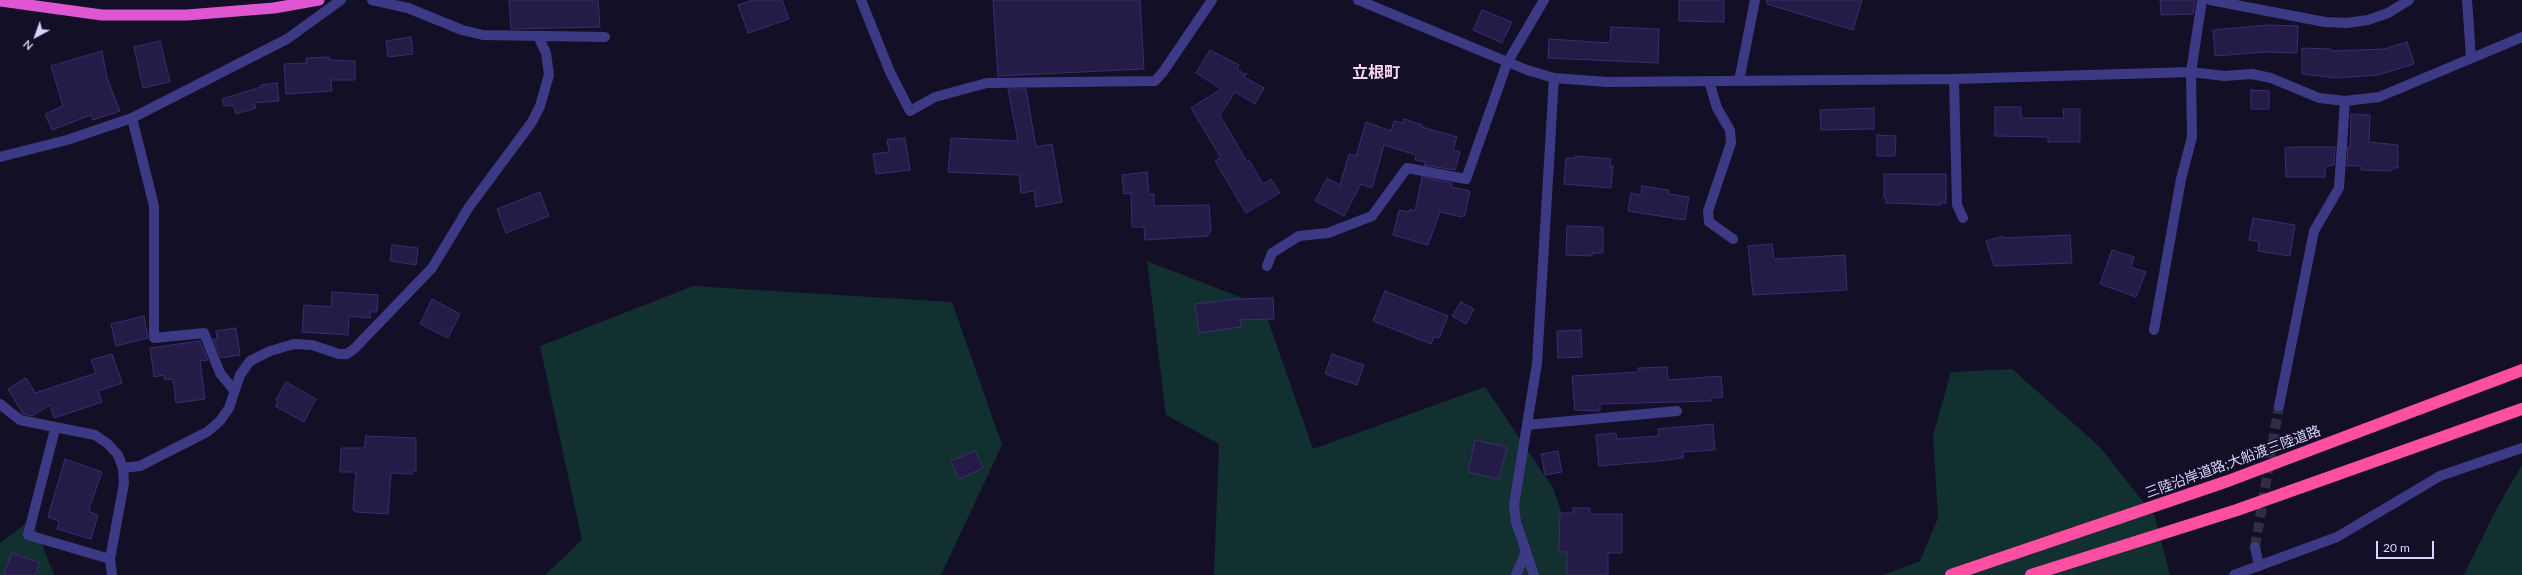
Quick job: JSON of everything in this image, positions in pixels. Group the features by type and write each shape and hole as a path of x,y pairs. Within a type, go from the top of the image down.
{"highway":[{"path":"0,1 102,15 187,15 274,8 319,0"},
{"name":"三陸沿岸道路;大船渡三陸道路","path":"1951,575 2228,481 2522,370"},
{"path":"2031,575 2237,510 2522,409"}],"street":[{"path":"0,157 67,140 132,118 287,39 341,0"},
{"path":"372,0 408,8 462,30 483,35 605,37"},
{"path":"861,0 890,72 910,111 935,97 987,83 1155,82 1212,0"},
{"path":"1358,0 1507,63 1554,78 1607,82 1954,79 2191,72 2224,76 2252,74 2271,78 2319,98 2345,101 2379,97 2522,37"},
{"path":"1267,266 1272,253 1299,236 1328,233 1372,216 1407,168 1466,179 1507,63 1544,0"},
{"path":"1739,81 1755,0"},
{"path":"2154,330 2181,179 2192,137 2191,72 2202,0"},
{"path":"2210,0 2325,22 2347,23 2374,18 2409,0"},
{"path":"2467,0 2471,58"},
{"path":"124,468 140,466 207,432 220,421 229,408 233,390 240,375 250,361 270,351 294,344 312,345 339,354 347,354 354,349 432,268 468,206 538,112 549,75 545,50 538,36"},
{"path":"1534,575 1516,522 1514,505 1537,363 1554,78"},
{"path":"1954,79 1957,205 1963,218"},
{"path":"1709,80 1717,108 1730,130 1731,142 1708,211 1709,222 1733,238"},
{"path":"2279,406 2314,232 2339,188 2345,101"},
{"path":"132,118 154,206 154,338 204,333 220,373 233,390"},
{"path":"0,404 20,420 54,429 95,435 108,444 118,455 124,468 124,483 110,559 112,575"},
{"path":"1527,425 1677,411"},
{"path":"54,429 28,535 110,559"},
{"path":"2234,575 2337,537 2440,476 2522,448"},
{"path":"2255,547 2259,566"},
{"path":"1516,575 1526,552"}],"green space":[{"path":"1147,261 1263,306 1313,449 1485,387 1553,488 1583,575 1214,575 1219,444 1166,415"},
{"path":"693,286 952,302 1002,445 941,575 545,575 582,540 540,346"},
{"path":"2012,369 2100,447 2155,517 2170,575 1883,575 1920,561 1938,518 1933,435 1951,372"},
{"path":"2522,465 2522,575 2464,575 2497,508"},
{"path":"32,519 54,575 0,575 0,543"}],"building":[{"path":"509,0 598,0 600,27 511,29"},
{"path":"753,0 782,0 789,19 748,33 738,5"},
{"path":"993,0 1140,0 1144,69 998,76"},
{"path":"1679,0 1724,0 1724,22 1679,21"},
{"path":"1767,0 1862,0 1853,30 1767,4"},
{"path":"2160,0 2195,0 2193,14 2161,15"},
{"path":"1482,10 1512,22 1502,43 1473,30"},
{"path":"2268,25 2298,26 2297,53 2265,52 2215,56 2213,30"},
{"path":"1611,27 1659,29 1658,63 1548,58 1549,39 1610,43"},
{"path":"411,37 413,54 388,57 386,41"},
{"path":"160,41 170,82 143,88 134,47"},
{"path":"2407,42 2414,64 2378,75 2337,78 2302,74 2302,48 2331,49 2331,51 2384,49"},
{"path":"1210,50 1239,65 1237,69 1244,74 1243,75 1247,73 1244,77 1264,88 1255,104 1235,92 1220,115 1247,162 1249,160 1263,184 1271,179 1280,193 1246,213 1215,161 1221,158 1191,108 1221,89 1196,73"},
{"path":"102,51 107,78 120,111 93,120 91,115 52,130 45,114 63,106 51,66"},
{"path":"329,57 330,60 355,61 355,80 331,80 332,91 286,94 284,64 307,63 306,58"},
{"path":"277,83 279,101 254,103 256,108 236,114 233,105 224,106 222,99 261,87 261,85"},
{"path":"1008,89 1026,89 1036,147 1052,144 1062,202 1036,207 1034,191 1021,193 1019,175 948,172 951,138 1018,141"},
{"path":"2251,90 2269,91 2269,109 2251,109"},
{"path":"1995,107 2021,107 2021,118 2064,118 2063,109 2080,109 2080,142 2048,142 2048,137 1995,136"},
{"path":"1874,108 1874,129 1821,130 1820,110"},
{"path":"2351,114 2370,115 2369,142 2398,145 2398,168 2392,168 2392,171 2361,170 2361,166 2347,166 2348,147 2350,147"},
{"path":"1404,119 1422,125 1422,127 1457,137 1453,150 1460,152 1455,170 1424,165 1425,162 1415,160 1416,155 1384,145 1372,188 1361,184 1344,216 1315,201 1327,178 1340,185 1349,154 1356,156 1366,122 1391,131 1394,121 1403,123"},
{"path":"1877,135 1896,136 1895,156 1877,156"},
{"path":"905,138 910,170 876,174 873,154 889,152 887,140"},
{"path":"2335,147 2334,165 2325,167 2325,177 2286,177 2285,148"},
{"path":"1576,156 1611,159 1610,166 1613,166 1611,188 1564,184 1566,158 1576,158"},
{"path":"1147,172 1149,194 1154,194 1154,206 1209,205 1211,232 1208,232 1208,236 1145,240 1144,227 1132,227 1131,193 1124,194 1122,175"},
{"path":"1884,174 1946,174 1946,203 1941,203 1941,205 1886,203 1886,198 1884,198"},
{"path":"1422,177 1452,183 1451,187 1470,191 1465,215 1462,217 1440,212 1428,245 1393,235 1399,210 1409,212 1410,209 1415,211"},
{"path":"1642,186 1669,190 1669,194 1689,197 1685,220 1628,211 1631,193 1641,195"},
{"path":"540,192 549,216 506,233 497,209"},
{"path":"2253,218 2295,225 2290,256 2258,251 2259,242 2249,240"},
{"path":"1567,226 1603,227 1603,253 1592,253 1592,256 1566,255"},
{"path":"2070,235 2072,263 1994,266 1986,241 2003,236 2003,238"},
{"path":"1772,244 1774,259 1845,255 1847,290 1753,295 1748,246"},
{"path":"392,245 418,248 416,265 390,261"},
{"path":"2112,250 2134,257 2131,267 2146,272 2136,297 2100,284"},
{"path":"1385,291 1448,316 1439,338 1434,337 1431,344 1373,321"},
{"path":"332,292 378,295 377,312 370,312 370,318 349,316 348,335 302,332 304,305 331,307"},
{"path":"1273,298 1274,319 1240,320 1241,327 1199,333 1195,304 1238,299"},
{"path":"432,299 460,314 448,338 420,324"},
{"path":"1461,302 1474,309 1466,324 1452,316"},
{"path":"144,316 148,338 116,346 111,324"},
{"path":"236,328 240,355 221,358 213,339 217,339 216,331"},
{"path":"1581,330 1582,357 1558,358 1557,331"},
{"path":"200,341 208,360 200,361 205,399 176,403 173,379 165,380 164,375 154,377 150,348"},
{"path":"112,354 122,383 98,391 102,402 54,418 50,405 32,416 23,414 8,389 26,378 35,393 96,373 91,360"},
{"path":"1332,354 1364,365 1357,385 1325,374"},
{"path":"1667,367 1668,380 1721,376 1723,397 1711,398 1711,401 1600,404 1600,411 1575,410 1572,376 1638,372 1638,368"},
{"path":"286,382 316,399 304,422 275,406 278,401 276,400"},
{"path":"1713,424 1715,450 1683,452 1683,458 1599,466 1596,435 1616,433 1617,439 1659,436 1658,429"},
{"path":"366,436 416,438 416,471 412,471 412,474 391,473 388,514 356,512 353,510 356,472 340,472 341,448 364,448"},
{"path":"1475,440 1507,447 1499,479 1468,472"},
{"path":"975,451 983,468 959,479 951,461"},
{"path":"1558,451 1562,472 1545,475 1541,454"},
{"path":"65,459 102,472 89,509 90,512 98,515 91,539 57,529 59,521 48,517"},
{"path":"1573,508 1590,508 1590,514 1622,514 1622,553 1608,553 1608,575 1567,575 1567,552 1559,552 1560,513 1573,513"},
{"path":"12,553 40,563 35,575 4,575"}],"tunnel":[{"path":"2255,547 2279,406"}],"district":[{"name":"立根町","path":"1376,73"}]}
